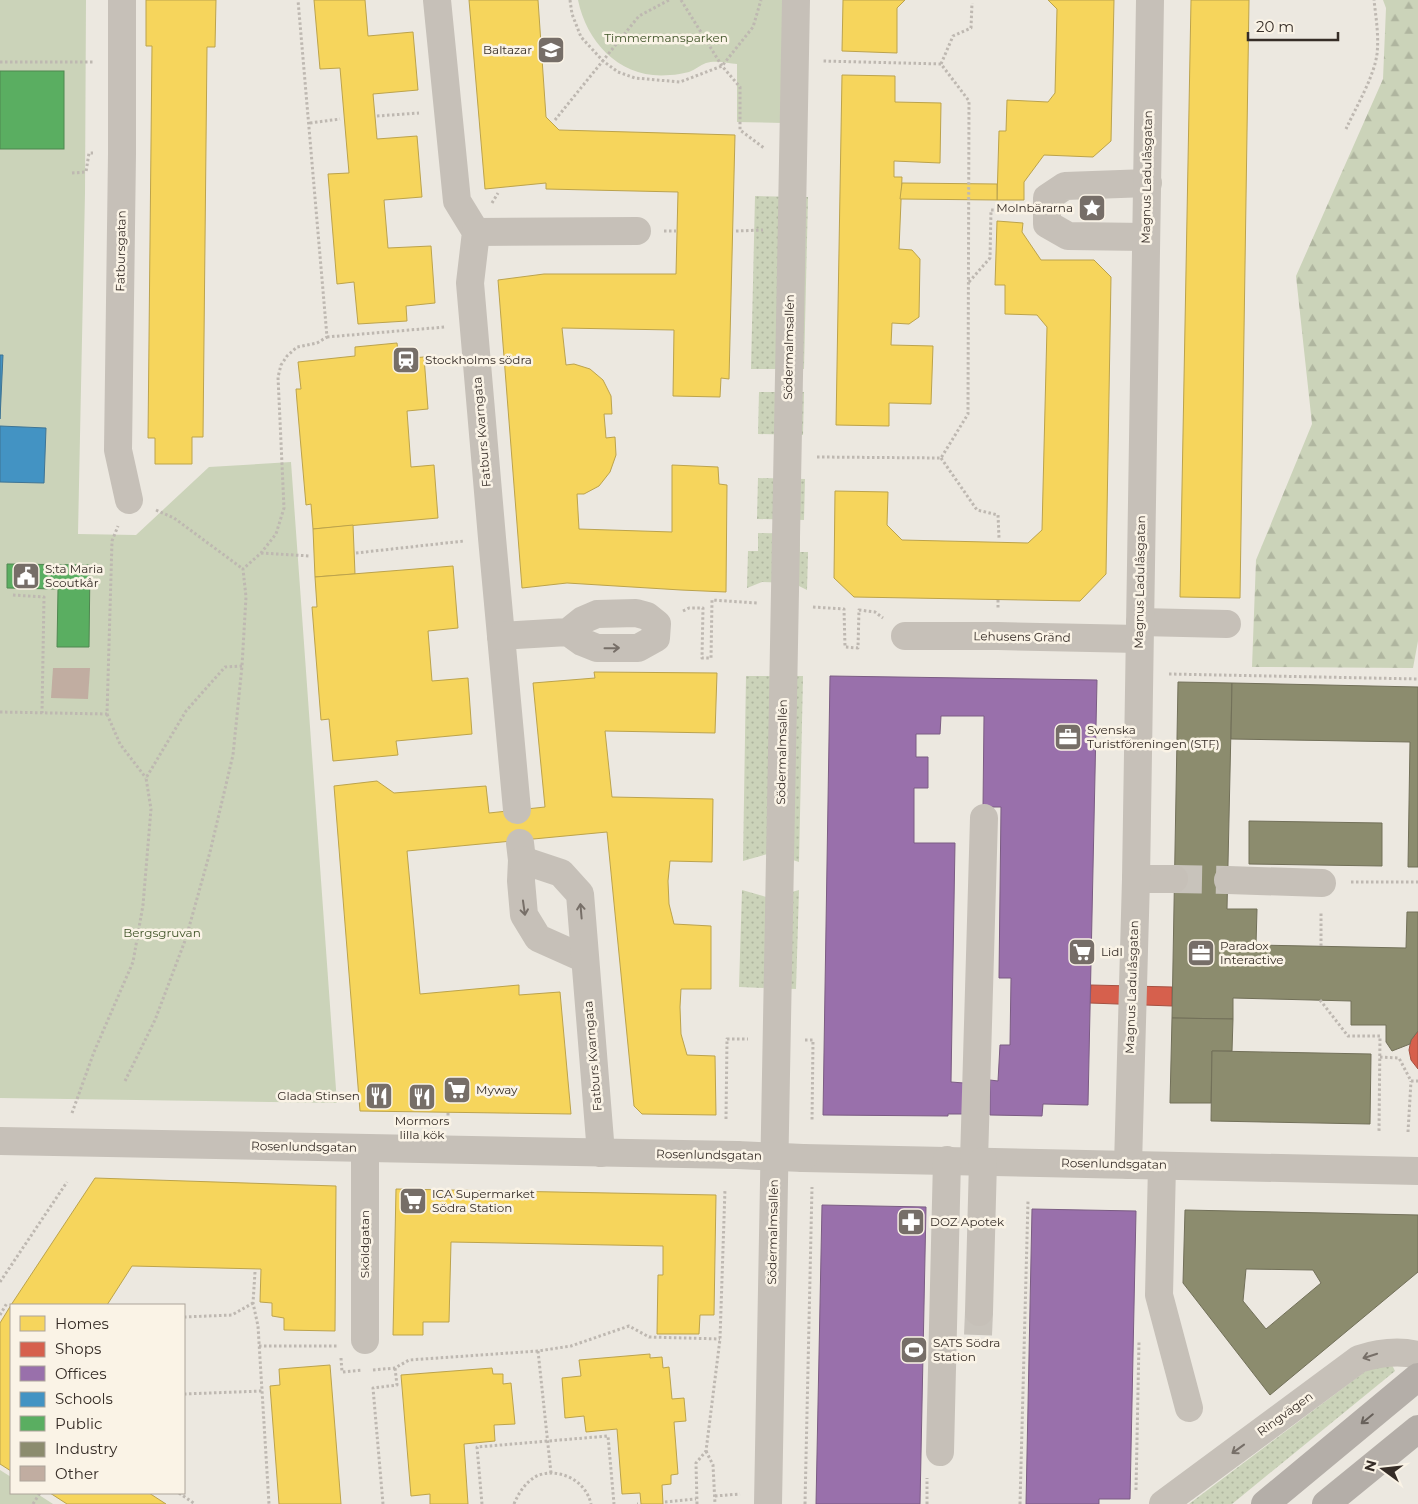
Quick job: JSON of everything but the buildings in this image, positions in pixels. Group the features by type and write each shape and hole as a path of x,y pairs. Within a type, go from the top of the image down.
{"main road":[{"path":"1265,1504 1418,1377"},
{"path":"1326,1504 1418,1429"}],"street":[{"name":"Fatbursgatan","path":"122,0 118,450 130,500"},
{"path":"436,0 457,201 476,232 637,231"},
{"name":"Södermalmsallén","path":"768,1504 796,0"},
{"name":"Magnus Ladulåsgatan","path":"1128,1165 1136,879 1150,0"},
{"path":"1146,236 1068,236 1047,224 1047,198 1065,186 1148,183"},
{"name":"Fatburs Kvarngata","path":"476,232 470,283 517,810"},
{"name":"Lehusens Gränd","path":"905,636 998,636 1227,624"},
{"path":"501,636 568,632"},
{"path":"979,1312 979,1161 984,818"},
{"name":"Fatburs Kvarngata","path":"585,959 538,938 524,915 521,850 561,873 580,894 601,1152"},
{"path":"1136,879 1174,879"},
{"path":"1228,880 1322,883"},
{"name":"Rosenlundsgatan","path":"0,1141 1418,1170"},
{"name":"Sköldgatan","path":"365,1148 365,1340"},
{"path":"940,1452 947,1160"},
{"path":"1162,1166 1159,1295 1189,1408"},
{"name":"Ringvägen","path":"1163,1504 1358,1360 1379,1353 1407,1352 1418,1355"}],"path":[{"path":"298,0 328,337"},
{"path":"570,0 572,14 581,37 603,61 618,72 635,78 680,82 722,66 753,27 761,0"},
{"path":"555,120 639,16 669,0"},
{"path":"681,0 722,66 740,88 740,130"},
{"path":"1346,129 1372,73 1377,54 1377,24 1374,0"},
{"path":"941,64 953,36 971,28 972,3"},
{"path":"0,62 122,62"},
{"path":"842,62 941,64"},
{"path":"941,64 969,101 968,414 941,458"},
{"path":"377,116 447,110"},
{"path":"310,122 340,120"},
{"path":"72,173 86,172 89,153"},
{"path":"968,283 990,258 991,210 1023,212"},
{"path":"243,569 261,553 276,534 284,508 278,377 280,365 287,356 297,347 317,343 328,337 473,324"},
{"path":"835,458 941,458"},
{"path":"941,458 977,510 998,515 999,538"},
{"path":"72,1110 132,962 142,905 151,809 146,778 120,744 108,714 112,541 130,500 174,518 243,569 246,597 242,666 233,755 210,852 186,938 155,1020 125,1081"},
{"path":"356,553 492,538"},
{"path":"261,553 310,556"},
{"path":"12,596 44,597 42,713"},
{"path":"703,608 702,658 711,658 712,600"},
{"path":"844,609 845,647 858,648 859,610"},
{"path":"146,778 186,711 226,667 242,666"},
{"path":"1181,674 1418,679"},
{"path":"0,712 108,714"},
{"path":"1322,883 1418,882"},
{"path":"1320,1000 1348,1036 1380,1036 1379,1131"},
{"path":"726,1119 727,1039"},
{"path":"812,1122 813,1040"},
{"path":"1380,1057 1399,1058 1411,1081 1408,1132"},
{"path":"1411,1081 1418,1081"},
{"path":"805,1504 808,1158"},
{"path":"0,1282 67,1182"},
{"path":"697,1504 696,1463 706,1451 720,1339 725,1189"},
{"path":"1020,1504 1028,1201"},
{"path":"255,1272 253,1303 258,1326 269,1504"},
{"path":"0,1315 7,1303"},
{"path":"185,1317 232,1315 253,1303"},
{"path":"382,1504 372,1388 397,1385 395,1368 409,1360 538,1351 571,1346 629,1326 649,1337 720,1339"},
{"path":"258,1346 341,1346 365,1340"},
{"path":"538,1351 551,1473"},
{"path":"185,1394 262,1391"},
{"path":"482,1504 476,1447 608,1436 614,1504"},
{"path":"706,1451 713,1465 715,1504"},
{"path":"514,1504 527,1483 538,1476 551,1473 570,1477 577,1481 586,1492 590,1504"},
{"path":"1136,1477 1136,1490"},
{"path":"180,1494 195,1504"},
{"path":"715,1496 737,1494"},
{"path":"665,1502 696,1499"}],"green space":[{"name":"Bergsgruvan","path":"0,0 86,0 85,193 78,534 136,535 209,467 291,462 337,1103 0,1098"},
{"name":"Timmermansparken","path":"578,0 786,0 783,123 737,122 737,64 710,62 689,72 670,75 653,75 637,72 622,65 609,56 589,31"},
{"path":"1383,0 1418,0 1418,641 1413,668 1252,667 1256,560 1312,424 1296,276 1383,79 1386,8"},
{"path":"755,196 808,197 804,369 751,369"},
{"path":"759,392 804,392 803,435 758,434"},
{"path":"758,478 805,479 804,520 757,519"},
{"path":"758,533 800,534 800,552 808,552 807,590 793,583 762,582 747,588 748,551 758,551"},
{"path":"746,676 803,676 799,862 771,853 743,861"},
{"path":"742,890 770,898 799,890 796,989 739,987"},
{"path":"1391,1363 1395,1371 1232,1504 1189,1504 1371,1367"},
{"path":"0,1470 10,1476 10,1494 38,1494 53,1504 0,1504"}],"tunnel":[{"path":"1174,879 1228,880"},
{"path":"978,1335 979,1312"}],"place":[{"name":"Baltazar","path":"551,50"},
{"name":"Molnbärarna","path":"1092,208"},
{"name":"Stockholms södra","path":"406,360"},
{"name":"S:ta Maria Scoutkår","path":"26,576"},
{"name":"Svenska Turistföreningen (STF)","path":"1068,737"},
{"name":"Lidl","path":"1082,952"},
{"name":"Paradox Interactive","path":"1201,953"},
{"name":"Myway","path":"457,1090"},
{"name":"Glada Stinsen","path":"379,1096"},
{"name":"Mormors lilla kök","path":"422,1097"},
{"name":"ICA Supermarket Södra Station","path":"413,1201"},
{"name":"DOZ Apotek","path":"911,1222"},
{"name":"SATS Södra Station","path":"914,1350"}]}
